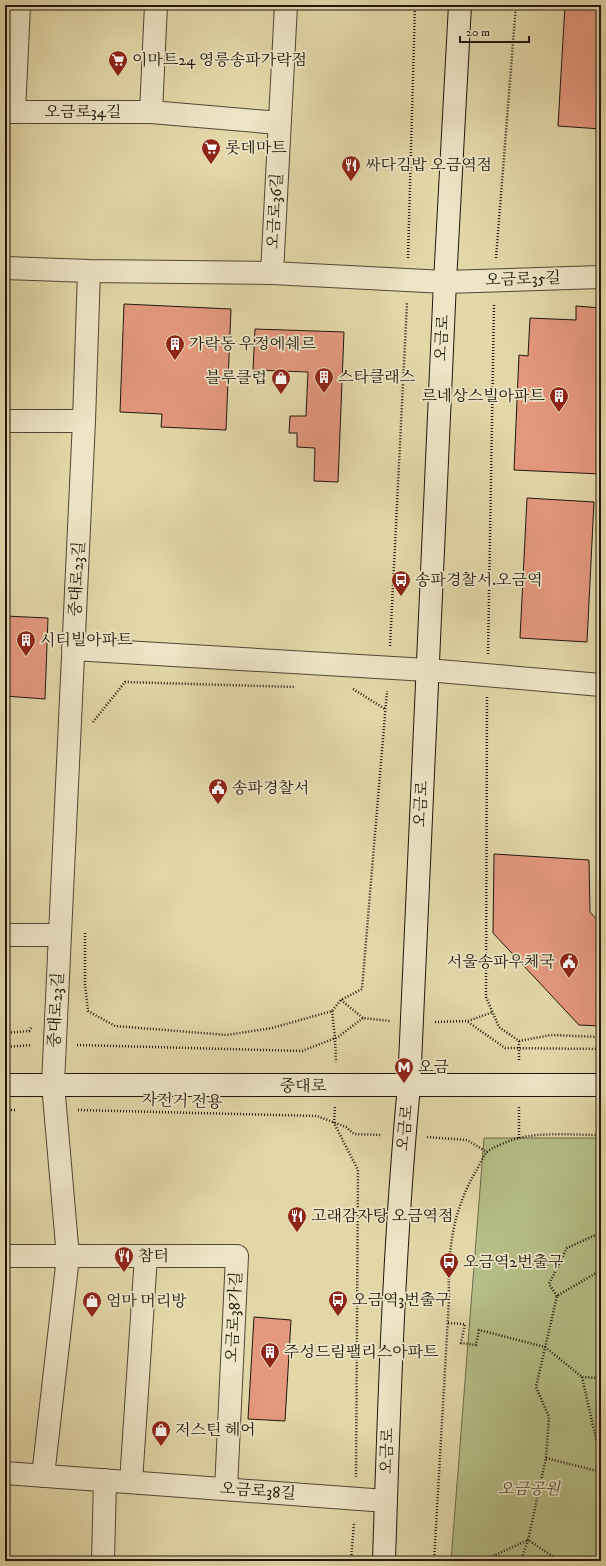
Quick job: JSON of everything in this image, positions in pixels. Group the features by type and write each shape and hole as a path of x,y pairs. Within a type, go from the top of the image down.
{"street":[{"name":"오금로34길","path":"19,5 10,112 151,112 279,123"},
{"path":"151,112 156,5"},
{"name":"오금로36길","path":"272,273 286,5"},
{"name":"오금로","path":"384,1561 393,1297 401,1162 409,1086 445,282 460,5"},
{"name":"오금로36길","path":"5,268 89,271 272,273 445,282"},
{"name":"중대로23길","path":"68,1257 53,1084 84,421 89,271"},
{"name":"오금로35길","path":"445,282 601,277"},
{"path":"5,421 84,421"},
{"path":"73,649 427,670 601,685"},
{"path":"5,935 60,935"},
{"name":"중대로","path":"5,1085 601,1085"},
{"name":"오금로38가길","path":"5,1256 237,1256 226,1489"},
{"path":"131,1482 146,1256"},
{"path":"43,1476 68,1257"},
{"name":"오금로38길","path":"5,1473 386,1500"},
{"path":"103,1561 105,1480"}],"path":[{"path":"85,929 85,984 88,1010 115,1026 227,1035 272,1028 332,1011 341,1000 362,989 389,668 408,280 415,5"},
{"path":"516,5 494,280 486,745 486,997 499,1027 519,1041 551,1035 601,1037"},
{"path":"90,726 125,682 297,687"},
{"path":"352,688 385,709"},
{"path":"5,1047 54,1044 302,1051 338,1037 363,1018 341,1000"},
{"path":"493,1012 468,1021 505,1048 601,1049"},
{"name":"자전거 전용","path":"55,1109 317,1116 346,1127 354,1134"},
{"path":"5,1110 19,1110"},
{"path":"334,1123 358,1170 356,1498 351,1561"},
{"path":"434,1561 448,1323 448,1264 453,1231 461,1200 487,1152 519,1138 542,1135 601,1135"},
{"path":"467,1140 487,1152"},
{"path":"521,1561 528,1540 546,1458 549,1417 536,1387 557,1296 549,1284 567,1248 600,1233"},
{"path":"557,1296 601,1270"},
{"path":"448,1323 465,1324 461,1342 476,1345 479,1330 546,1347 582,1377 601,1378"},
{"path":"582,1377 601,1461"},
{"path":"546,1458 601,1472"},
{"path":"482,1561 528,1540"},
{"path":"528,1540 560,1561"}],"green space":[{"name":"오금공원","path":"484,1138 601,1138 601,1561 451,1561"}],"building":[{"path":"565,5 601,5 601,129 558,126"},
{"name":"가락동 우정에쉐르","path":"124,304 231,309 226,430 161,427 162,414 120,412"},
{"name":"르네상스빌아파트","path":"576,306 601,308 601,474 514,470 519,355 528,356 530,318 576,320"},
{"name":"스타클래스","path":"255,329 344,332 338,482 314,481 315,448 297,447 297,433 289,433 290,416 306,416 308,372 253,370"},
{"path":"527,498 594,502 587,642 520,638"},
{"name":"시티빌아파트","path":"5,616 48,618 45,699 5,696"},
{"name":"서울송파우체국","path":"494,854 589,860 590,912 601,924 601,1026 579,1025 493,933"},
{"name":"주성드림팰리스아파트","path":"254,1317 291,1320 285,1421 248,1419"}],"place":[{"name":"이마트24 영릉송파가락점","path":"118,77"},
{"name":"롯데마트","path":"211,165"},
{"name":"싸다김밥 오금역점","path":"351,182"},
{"name":"가락동 우정에쉐르","path":"175,361"},
{"name":"스타클래스","path":"324,394"},
{"name":"블루클럽","path":"281,395"},
{"name":"르네상스빌아파트","path":"559,413"},
{"name":"송파경찰서.오금역","path":"401,597"},
{"name":"시티빌아파트","path":"26,657"},
{"name":"송파경찰서","path":"218,805"},
{"name":"서울송파우체국","path":"569,979"},
{"name":"오금","path":"404,1084"},
{"name":"고래감자탕 오금역점","path":"297,1233"},
{"name":"참터","path":"124,1273"},
{"name":"오금역2번출구","path":"449,1279"},
{"name":"오금역3번출구","path":"338,1317"},
{"name":"엄마 머리방","path":"92,1318"},
{"name":"주성드림팰리스아파트","path":"270,1369"},
{"name":"저스틴 헤어","path":"161,1447"}]}
